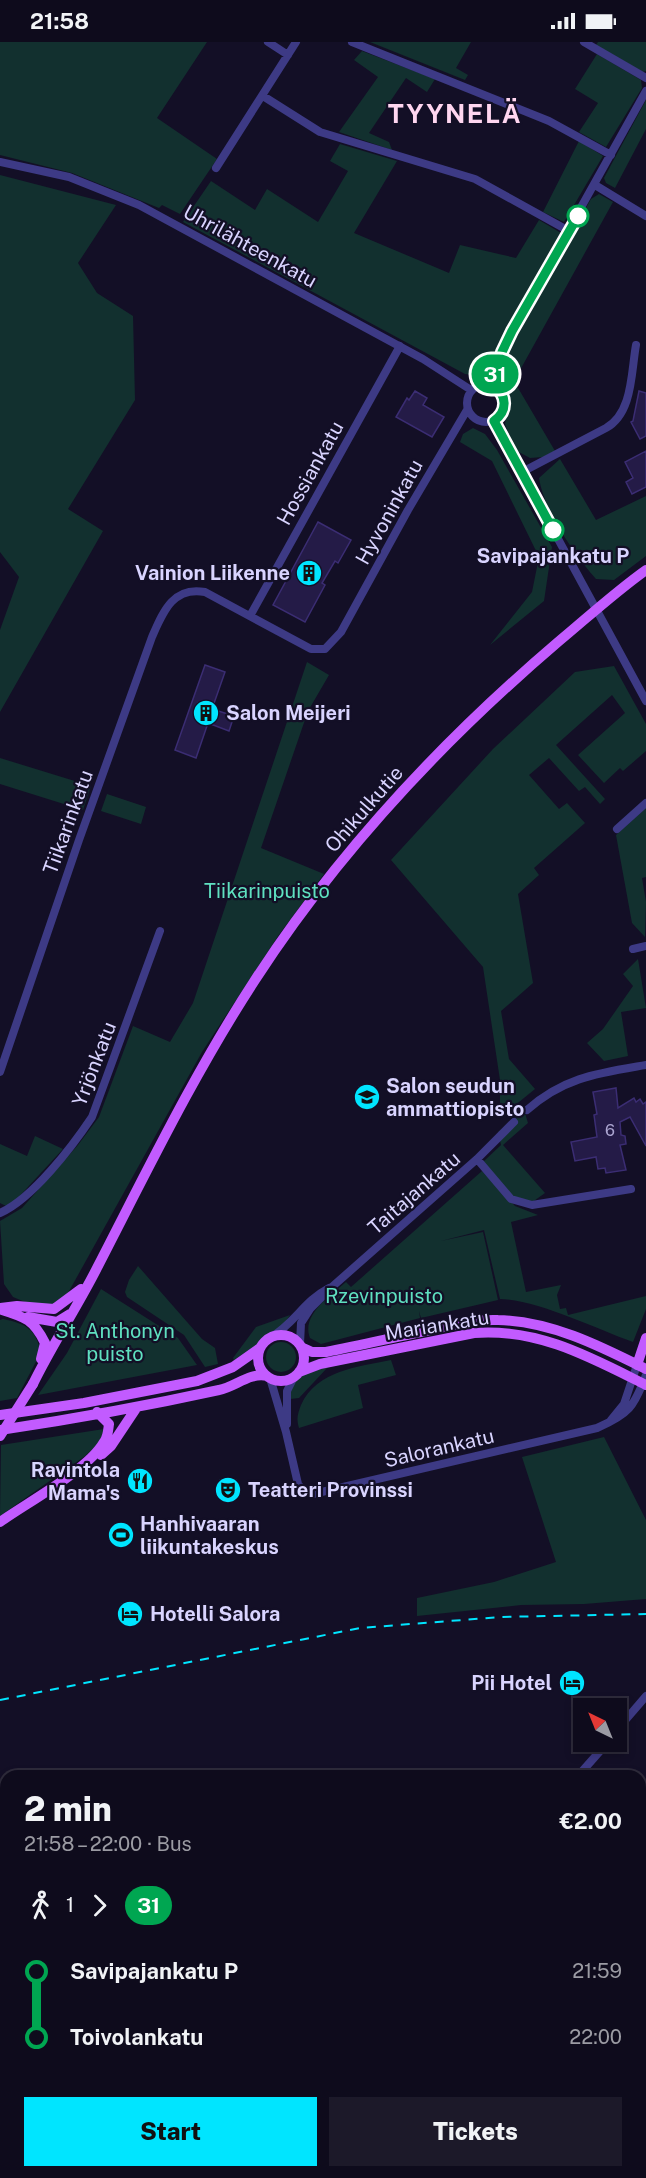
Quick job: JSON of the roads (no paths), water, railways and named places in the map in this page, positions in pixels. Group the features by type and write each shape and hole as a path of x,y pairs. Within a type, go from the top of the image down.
{"main road":[{"name":"Ohikulkutie","path":"35,1380 183,1100 254,981 282,939 352,847 442,748 516,678 646,570"},
{"path":"0,1309 16,1306 54,1309 88,1283"},
{"path":"0,1309 22,1316 57,1322 71,1314"},
{"path":"0,1436 35,1380 45,1343 37,1327 22,1316"},
{"name":"Mariankatu","path":"301,1346 312,1352 326,1352 471,1322 499,1320 525,1322 560,1331 642,1367"},
{"name":"Mariankatu","path":"297,1374 320,1364 474,1333 494,1332 512,1333 556,1343 642,1380"},
{"path":"0,1415 197,1381 233,1366 272,1337 287,1335 301,1346 304,1360 297,1374 282,1381 253,1376 225,1389 101,1414 0,1430"},
{"path":"642,1367 646,1338"},
{"path":"260,1348 259,1363 268,1377"},
{"path":"0,1521 80,1467 98,1450 108,1434 109,1424 101,1414 84,1402"},
{"path":"80,1467 91,1462 111,1446 137,1407"}],"street":[{"path":"268,42 288,55"},
{"path":"216,168 296,42"},
{"path":"352,42 549,121 611,155"},
{"path":"584,42 646,78"},
{"path":"494,386 502,352 512,331 646,91"},
{"path":"263,96 320,132 476,179 569,231"},
{"name":"Uhrilähteenkatu","path":"0,162 69,177 138,204 400,346 471,390"},
{"path":"595,185 646,216"},
{"path":"522,472 619,419 625,406 636,345"},
{"name":"Hossiankatu","path":"250,616 400,346"},
{"path":"482,384 494,386 503,394 505,406 499,417 494,421 481,422 470,416 467,410 467,399 471,390 482,384"},
{"name":"Hyvoninkatu","path":"250,616 311,649 325,649 341,632 408,510 467,410"},
{"path":"494,421 646,701"},
{"name":"Tiikarinkatu","path":"0,1072 79,840 152,637 165,609 172,599 195,590 205,592 250,616"},
{"path":"617,829 646,803"},
{"name":"Yrjönkatu","path":"0,1213 21,1202 75,1141 92,1118 160,931"},
{"path":"633,949 646,946"},
{"path":"527,1110 546,1095 574,1080 645,1067"},
{"name":"Taitajankatu","path":"301,1346 302,1319 333,1286 477,1159 514,1122"},
{"path":"477,1159 510,1199 532,1205 631,1189"},
{"name":"Taitajankatu","path":"272,1337 286,1327 308,1302 333,1286"},
{"name":"Salorankatu","path":"268,1377 286,1432 298,1484 304,1492 313,1494 479,1456 608,1423 642,1380 642,1367"},
{"name":"Salorankatu","path":"286,1432 287,1391 297,1374"},
{"path":"627,1718 646,1696"},
{"path":"583,1770 599,1752"}],"railway":[{"path":"0,1700 360,1628 501,1617 646,1614"}],"place":[{"name":"Savipajankatu P","path":"553,530"},
{"name":"Vainion Liikenne","path":"309,573"},
{"name":"Salon Meijeri","path":"206,713"},
{"name":"Salon seudun ammattiopisto","path":"367,1097"},
{"name":"Ravintola Mama's","path":"140,1481"},
{"name":"Teatteri Provinssi","path":"228,1490"},
{"name":"Hanhivaaran liikuntakeskus","path":"121,1535"},
{"name":"Hotelli Salora","path":"130,1614"},
{"name":"Pii Hotel","path":"572,1683"}],"district":[{"name":"TYYNELÄ","path":"455,114"}],"park label":[{"name":"Tiikarinpuisto","path":"267,891"},
{"name":"Rzevinpuisto","path":"384,1296"},
{"name":"St. Anthonyn puisto","path":"115,1342"}]}
